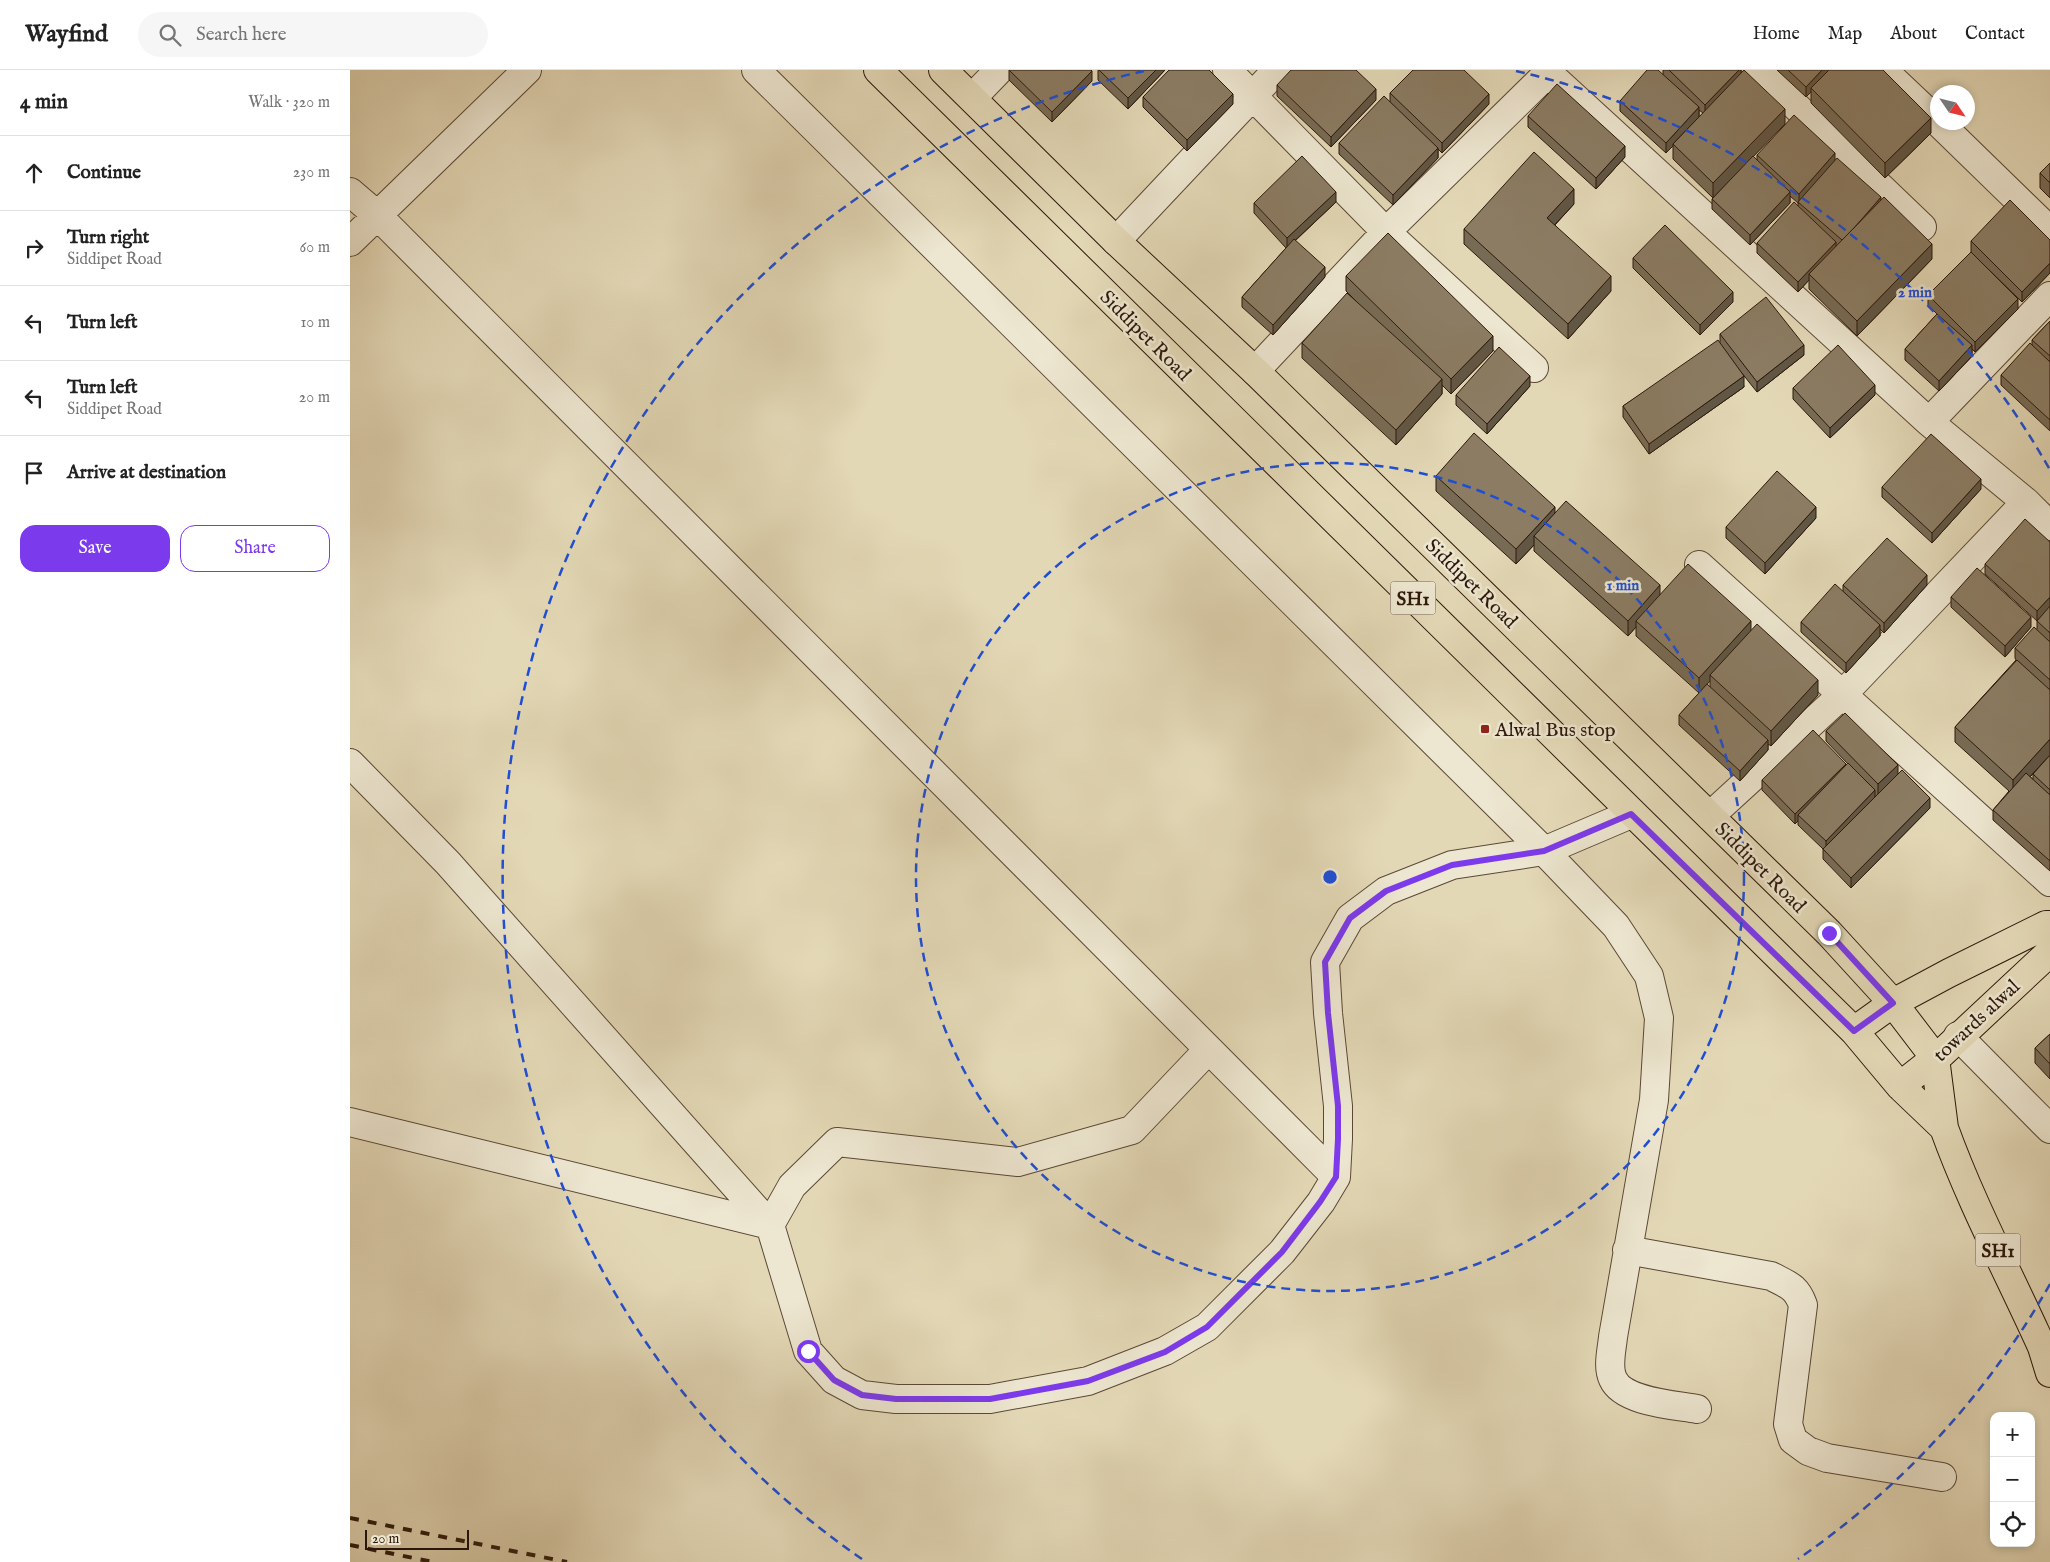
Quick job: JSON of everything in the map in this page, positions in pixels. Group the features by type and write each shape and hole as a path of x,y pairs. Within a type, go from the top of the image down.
{"main road":[{"name":"Siddipet Road","path":"878,70 1631,814 1854,1031 1900,1086 1944,1128"},
{"name":"Siddipet Road","path":"943,70 1116,241 1255,371 1829,933 1893,1003 1935,1058"},
{"path":"1854,1031 1893,1003 1949,973 2038,929 2050,925"},
{"name":"towards alwal","path":"1900,1086 1935,1058 2050,952"},
{"name":"SH1","path":"1935,1058 1944,1128 1963,1178 2042,1347 2050,1372"}],"street":[{"path":"350,242 527,70"},
{"path":"756,70 1544,851 1616,926 1648,976 1658,1018 1654,1100 1627,1250 1610,1362 1613,1379 1623,1391 1647,1400 1697,1409"},
{"path":"972,98 999,70"},
{"path":"1228,70 1386,232 1534,368"},
{"path":"1116,241 1277,70"},
{"path":"1758,70 1922,227"},
{"path":"1883,70 1930,114"},
{"path":"1255,371 1386,232 1550,71 1930,422 2026,502 2050,526"},
{"path":"1946,130 2050,231"},
{"path":"350,192 378,216 1336,1177"},
{"path":"1930,422 2050,296"},
{"path":"1710,816 1843,694 2026,502"},
{"path":"1699,565 2050,882"},
{"path":"350,764 448,864 770,1225 808,1351 834,1380 862,1395 896,1399 990,1399 1088,1381 1165,1352 1207,1327 1282,1252 1320,1202 1336,1177 1338,1106 1328,1013 1325,962 1350,918 1386,891 1452,865 1544,851 1631,814"},
{"path":"1958,1036 2050,1129"},
{"path":"770,1225 792,1186 838,1142 1018,1162 1132,1130 1208,1050"},
{"path":"350,1122 770,1225"},
{"path":"1627,1250 1771,1276 1788,1285 1799,1293 1803,1305 1788,1424 1793,1440 1808,1451 1828,1458 1942,1477"}],"building":[{"path":"1009,70 1091,70 1092,71 1052,112"},
{"path":"1099,70 1156,70 1128,98"},
{"path":"1169,70 1209,70 1233,94 1187,140 1143,97"},
{"path":"1291,70 1356,70 1376,89 1331,137 1277,85"},
{"path":"1413,70 1464,70 1489,94 1442,143 1390,93"},
{"path":"1647,70 1658,70 1699,107 1666,143 1620,101"},
{"path":"1669,70 1739,70 1705,105"},
{"path":"1744,70 1785,109 1713,183 1673,144"},
{"path":"1788,70 1822,70 1806,87"},
{"path":"1829,70 1883,70 1930,119 1885,163 1811,88"},
{"path":"1557,84 1625,146 1596,178 1528,116"},
{"path":"1384,96 1438,148 1393,195 1339,143"},
{"path":"1794,115 1835,153 1799,194 1757,155"},
{"path":"1534,152 1574,189 1547,218 1611,276 1568,324 1464,229"},
{"path":"1302,156 1336,192 1287,238 1254,203"},
{"path":"1753,156 1790,192 1750,235 1712,199"},
{"path":"1837,158 1881,197 1842,240 1798,202"},
{"path":"2050,163 2050,183 2040,173"},
{"path":"1884,197 1932,244 1857,321 1809,274"},
{"path":"2010,200 2050,240 2050,263 2022,292 1971,241"},
{"path":"1794,202 1836,242 1798,282 1757,243"},
{"path":"1665,225 1733,292 1700,325 1633,258"},
{"path":"1388,233 1493,336 1451,379 1346,276"},
{"path":"1294,239 1325,267 1273,325 1242,297"},
{"path":"1971,252 2018,299 1975,342 1928,295"},
{"path":"1347,293 1442,379 1396,430 1302,343"},
{"path":"1766,297 1804,345 1757,382 1720,334"},
{"path":"1937,314 1972,345 1939,381 1905,349"},
{"path":"2050,321 2050,356 2032,340"},
{"path":"1718,340 1744,376 1649,444 1623,406"},
{"path":"2030,343 2050,362 2050,420 2001,375"},
{"path":"1838,345 1875,385 1830,428 1793,388"},
{"path":"1499,347 1530,376 1487,424 1456,395"},
{"path":"1474,433 1555,507 1516,549 1436,476"},
{"path":"1931,434 1981,479 1932,533 1882,487"},
{"path":"1777,471 1816,507 1765,563 1726,527"},
{"path":"1566,501 1660,585 1628,621 1534,536"},
{"path":"2025,519 2050,542 2050,597 2037,611 1985,564"},
{"path":"1887,538 1927,575 1884,623 1843,585"},
{"path":"1688,564 1751,621 1699,678 1636,621"},
{"path":"1977,568 2031,617 2005,646 1951,597"},
{"path":"1835,584 1880,625 1846,663 1801,622"},
{"path":"2050,606 2050,633 2037,621"},
{"path":"1757,624 1818,680 1771,731 1710,675"},
{"path":"2034,627 2050,642 2050,680 2015,648"},
{"path":"2017,660 2050,690 2050,739 2013,780 1955,727"},
{"path":"1707,684 1768,740 1740,771 1679,715"},
{"path":"1845,713 1898,765 1878,784 1826,731"},
{"path":"1813,730 1846,764 1795,814 1762,780"},
{"path":"2050,755 2050,790 2033,774"},
{"path":"1848,763 1875,790 1826,841 1798,815"},
{"path":"1902,770 1930,798 1851,878 1823,849"},
{"path":"2026,773 2050,795 2050,861 1993,810"},
{"path":"2050,1034 2050,1064 2035,1048"}],"railway":[{"path":"350,1518 567,1562"},
{"path":"350,1545 433,1562"}],"place":[{"name":"Alwal Bus stop","path":"1485,729"}],"route":[{"path":"808,1351 834,1380 862,1395 896,1399 990,1399 1088,1381 1165,1352 1207,1327 1282,1252 1320,1202 1336,1177 1338,1106 1328,1013 1325,962 1350,918 1386,891 1452,865 1544,851 1631,814 1854,1031 1893,1003 1829,933"}]}
